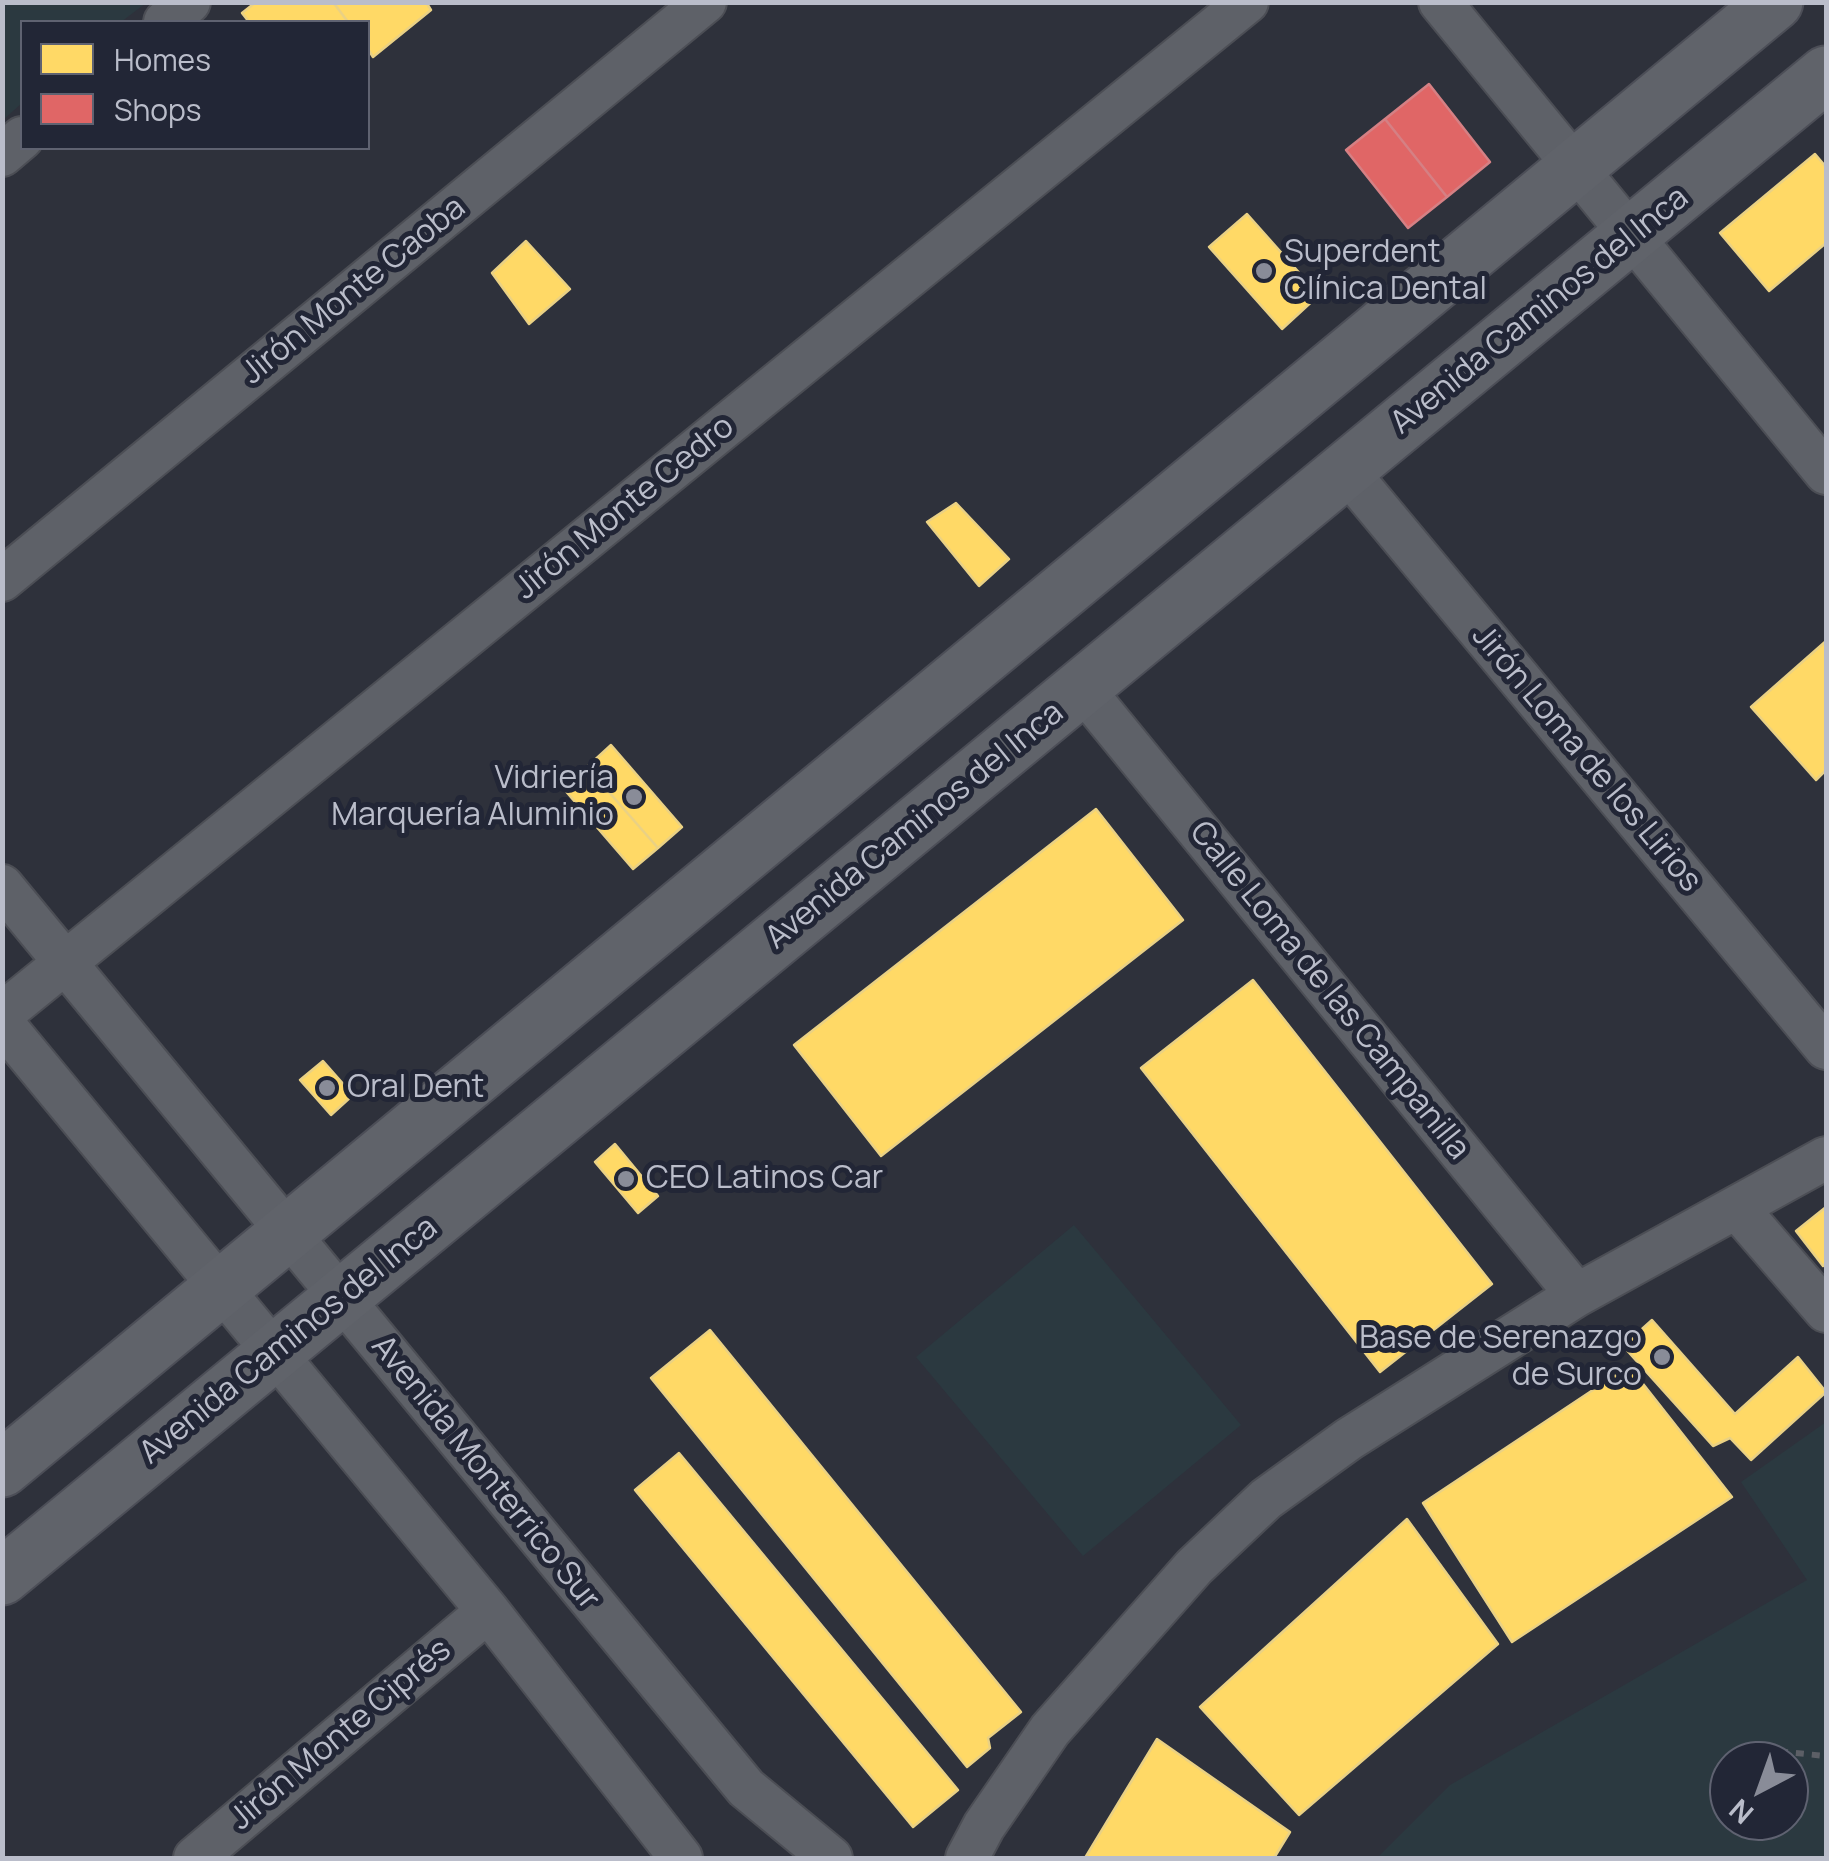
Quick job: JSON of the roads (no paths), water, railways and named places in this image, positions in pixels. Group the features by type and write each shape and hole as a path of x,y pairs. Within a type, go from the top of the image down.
{"main road":[{"path":"2,1469 1775,2"},
{"name":"Avenida Caminos del Inca","path":"2,1578 1826,74"}],"street":[{"path":"167,20 189,2"},
{"name":"Jirón Monte Caoba","path":"2,580 705,2"},
{"name":"Jirón Monte Cedro","path":"2,1014 1247,2"},
{"path":"1440,2 1826,472"},
{"name":"Jirón Loma de los Lirios","path":"1346,470 1826,1048"},
{"name":"Calle Loma de las Campanilla","path":"1082,688 1577,1294"},
{"name":"Avenida Monterrico Sur","path":"2,886 746,1788 831,1858"},
{"path":"2,1023 488,1611 681,1858"},
{"path":"967,1858 984,1826 1050,1730 1194,1567 1266,1499 1366,1429 1577,1294 1826,1158"},
{"path":"1738,1208 1826,1311"},
{"name":"Jirón Monte Ciprés","path":"195,1858 488,1611"}],"place":[{"name":"Superdent Clínica Dental","path":"1264,271"},
{"name":"Vidriería Marquería Aluminio","path":"634,797"},
{"name":"Oral Dent","path":"327,1088"},
{"name":"CEO Latinos Car","path":"626,1179"},
{"name":"Base de Serenazgo de Surco","path":"1662,1357"}]}
